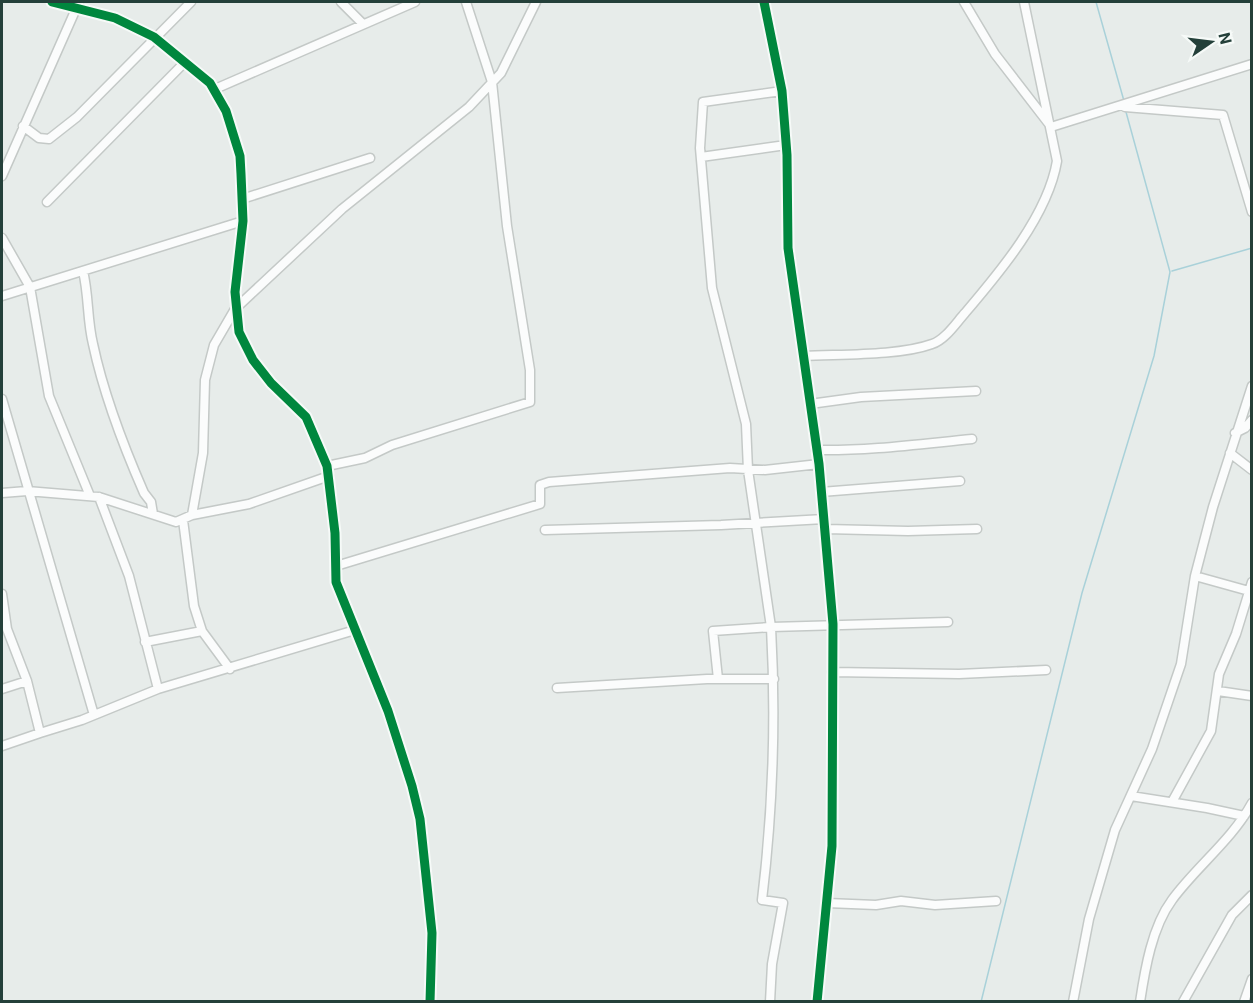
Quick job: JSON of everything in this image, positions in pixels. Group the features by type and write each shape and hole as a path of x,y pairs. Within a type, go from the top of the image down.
{"street":[{"path":"52,2 78,5 115,18 154,37 215,89 226,111 240,156 243,221 235,309 239,332 253,360 271,383 306,417 327,466 336,582 388,711 420,819 432,933 430,1002"},
{"path":"23,126 39,138 49,139 77,117 191,2"},
{"path":"341,2 362,23"},
{"path":"215,89 362,23 415,2"},
{"path":"327,466 365,458 392,445 530,402 530,370 507,226 492,82 466,2"},
{"path":"192,515 203,462 205,380 214,345 235,309 317,232 445,128 501,73 536,2"},
{"path":"764,2 782,92 786,145 788,248 819,464 832,624 834,780 827,903 817,1002"},
{"path":"964,2 995,54 1052,127"},
{"path":"804,356 894,350 934,344 1000,272 1043,201 1054,177 1057,161 1052,127 1024,2"},
{"path":"2,177 78,5"},
{"path":"47,202 185,62"},
{"path":"1052,127 1122,107 1251,64"},
{"path":"770,1002 772,964 783,903 762,900 773,788 774,679 771,627 748,470 746,424 712,288 701,157 703,102 782,92"},
{"path":"1122,107 1223,115 1251,212"},
{"path":"701,157 786,145"},
{"path":"242,199 370,158"},
{"path":"2,296 243,221"},
{"path":"2,238 30,287 49,396 129,576 158,689"},
{"path":"83,271 87,288 87,314 101,379 118,431 144,493 151,502 153,514"},
{"path":"1073,1002 1089,920 1115,830 1156,737 1181,663 1195,576 1235,433 1251,386"},
{"path":"810,404 861,397 890,398 976,390"},
{"path":"2,399 27,491 82,666 94,715"},
{"path":"1235,433 1245,428 1251,420"},
{"path":"816,450 864,451 883,447 972,439"},
{"path":"1230,453 1251,470"},
{"path":"336,566 540,504 538,490 540,485 549,482 730,468 748,470 819,464"},
{"path":"2,493 27,491 95,496 170,521 249,504 329,476"},
{"path":"821,492 960,481"},
{"path":"545,530 756,524 824,519"},
{"path":"183,520 190,584 202,631 230,669"},
{"path":"825,529 908,531 977,528"},
{"path":"1172,802 1212,731 1219,674 1250,586 1195,576"},
{"path":"2,594 7,629 27,681 40,733"},
{"path":"718,679 713,631 832,624 948,622"},
{"path":"2,746 94,715 158,689 355,630"},
{"path":"145,642 202,631"},
{"path":"832,672 959,674 1046,670"},
{"path":"557,688 718,679 774,679"},
{"path":"2,688 27,681"},
{"path":"1218,691 1251,696"},
{"path":"1131,796 1244,816"},
{"path":"1140,1002 1150,952 1170,902 1244,816 1251,803"},
{"path":"1183,1002 1232,915 1251,895"},
{"path":"827,903 876,905 901,901 936,905 996,901"},
{"path":"1244,1002 1251,979"}],"waterway":[{"path":"1096,2 1124,101"},
{"path":"981,1002 1082,593 1154,356 1170,272 1126,112"},
{"path":"1172,271 1252,248"}],"cycle path":[{"path":"52,2 115,18 154,37 210,83 226,111 240,156 243,221 235,292 239,332 253,360 271,383 306,417 327,466 335,533 336,582 388,711 420,819 432,933 430,1002"},
{"path":"764,2 782,91 787,155 788,248 819,464 833,624 832,846 817,1002"}]}
